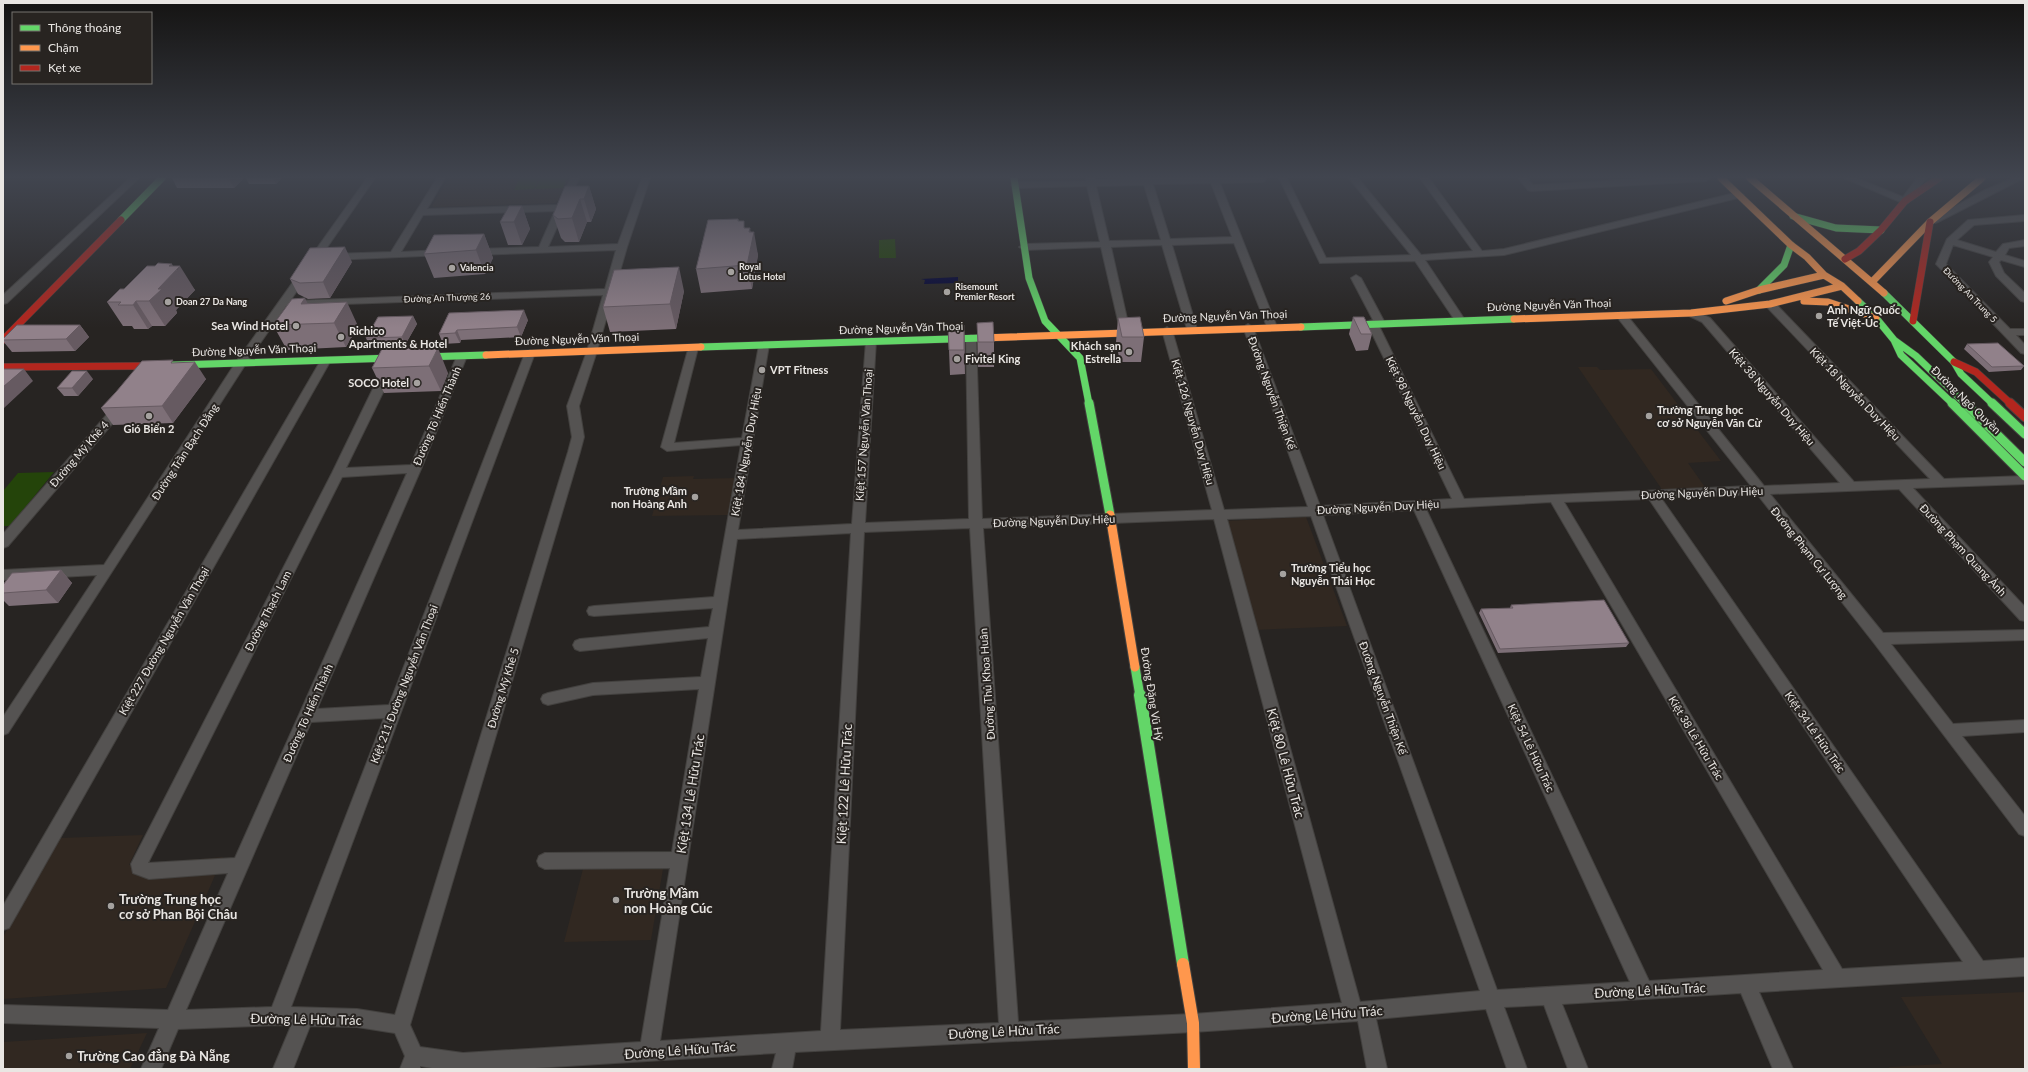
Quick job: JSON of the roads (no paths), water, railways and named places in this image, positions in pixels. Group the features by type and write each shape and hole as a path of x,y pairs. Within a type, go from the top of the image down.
{"main road":[{"path":"5,325 102,228"},
{"path":"24,370 8,361 4,345 21,322 113,228"},
{"path":"1021,228 1029,278 1045,321 1080,358 1088,333"},
{"name":"Đường Ngô Quyền","path":"1773,228 1791,245 1807,257 1824,275 1842,286 1876,318 1894,340 1901,355 1968,418 2025,476"},
{"name":"Đường Ngô Quyền","path":"1808,228 1872,282 1954,362 1961,374 2025,434"},
{"path":"1827,228 1854,232 1881,230"},
{"path":"1872,282 1924,228"},
{"path":"1913,321 1929,228"},
{"path":"1824,275 1845,259 1859,251 1881,230"},
{"path":"1759,290 1784,265 1791,245"},
{"name":"Đường Nguyễn Văn Thoại","path":"1691,313 1759,290 1824,275"},
{"name":"Đường Nguyễn Văn Thoại","path":"3,367 24,370 155,366 1248,327 1691,313 1770,304 1842,286 1872,282"},
{"path":"1786,300 1828,302 1876,318"},
{"path":"5,325 21,322"},
{"name":"Đường Ngô Quyền","path":"1894,340 1916,356 2025,462"},
{"name":"Đường Đặng Vũ Hỷ","path":"1080,358 1111,519 1193,1023 1194,1069"},
{"name":"Đường Ngô Quyền","path":"1954,362 1976,372 2025,417"},
{"name":"Đường Nguyễn Văn Thoại","path":"3,375 24,370"}],"street":[{"path":"3,301 81,228"},
{"name":"Đường Trần Bạch Đằng","path":"3,729 108,570 242,362 285,304 337,228"},
{"path":"395,254 410,228"},
{"path":"542,250 552,228"},
{"name":"Đường Mỹ Khê 5","path":"401,1025 574,452 578,437 573,406 592,351 629,228"},
{"path":"1101,228 1125,332"},
{"path":"1162,228 1192,329"},
{"path":"1233,228 1272,327"},
{"path":"1307,228 1323,260 1418,258 1504,252 1601,228"},
{"path":"1394,228 1418,258 1460,320"},
{"path":"1461,228 1480,254"},
{"name":"Đường An Trung 5","path":"1964,228 1950,241 1941,264 2025,351"},
{"path":"1024,247 1238,240"},
{"path":"1950,241 2025,264"},
{"path":"2025,244 2006,246 1994,262 1996,268 2025,299"},
{"path":"316,258 622,247"},
{"name":"Kiệt 98 Nguyễn Duy Hiệu","path":"1356,278 1460,503"},
{"name":"Đường An Thượng 26","path":"285,304 609,292"},
{"name":"Kiệt 18 Nguyễn Duy Hiệu","path":"1770,304 1940,482"},
{"name":"Kiệt 38 Nguyễn Duy Hiệu","path":"1691,313 1706,320 1850,486"},
{"name":"Đường Phạm Cự Lượng","path":"1621,315 1879,640 2024,828"},
{"name":"Đường Nguyễn Thiện Kế","path":"1248,327 1492,999 1516,1069"},
{"name":"Kiệt 126 Nguyễn Duy Hiệu","path":"1167,330 1219,514"},
{"path":"2006,332 2025,332"},
{"name":"Đường Thủ Khoa Huân","path":"971,338 976,524 1009,1031"},
{"name":"Kiệt 157 Nguyễn Văn Thoại","path":"858,528 871,341"},
{"name":"Kiệt 184 Nguyễn Duy Hiệu","path":"731,536 764,345"},
{"path":"693,348 667,447 747,441"},
{"name":"Kiệt 211 Đường Nguyễn Văn Thoại","path":"278,1016 530,352"},
{"name":"Đường Tô Hiến Thành","path":"151,1069 415,469 462,356"},
{"name":"Đường Thạch Lam","path":"241,865 149,870 139,868 139,864 338,473 394,358"},
{"name":"Kiệt 227 Đường Nguyễn Văn Thoại","path":"3,922 326,360"},
{"path":"145,378 155,366"},
{"name":"Đường Mỹ Khê 4","path":"3,543 130,395"},
{"path":"338,473 415,469"},
{"name":"Đường Nguyễn Duy Hiệu","path":"731,536 858,528 1315,511 1555,498 1760,491 1940,482 2025,480"},
{"name":"Đường Phạm Quang Ảnh","path":"1902,484 2025,616"},
{"name":"Kiệt 34 Lê Hữu Trác","path":"1652,494 1979,970"},
{"name":"Kiệt 38 Lê Hữu Trác","path":"1555,498 1837,977"},
{"name":"Kiệt 54 Lê Hữu Trác","path":"1418,505 1644,991"},
{"name":"Kiệt 80 Lê Hữu Trác","path":"1219,514 1359,1012 1377,1069"},
{"name":"Kiệt 122 Lê Hữu Trác","path":"830,1040 858,528"},
{"name":"Kiệt 134 Lê Hữu Trác","path":"650,1052 731,536"},
{"path":"3,575 108,570"},
{"path":"594,611 721,602"},
{"path":"580,645 716,632"},
{"path":"1879,640 2025,635"},
{"path":"548,699 565,697 593,689 708,683"},
{"path":"306,716 393,711"},
{"path":"1949,730 2025,726"},
{"path":"545,861 680,860"},
{"name":"Đường Lê Hữu Trác","path":"3,1014 199,1020 278,1016 357,1018 401,1025 412,1062 463,1062 650,1052 830,1040 1193,1023 1359,1012 1492,999 1644,991 1837,977 2025,967"},
{"path":"1746,984 1783,1069"},
{"path":"1550,996 1578,1069"},
{"path":"283,1069 304,1017"},
{"path":"782,1069 787,1043"}],"place":[{"name":"Valencia","path":"452,268"},
{"name":"Royal Lotus Hotel","path":"731,272"},
{"name":"Risemount Premier Resort","path":"947,292"},
{"name":"Doan 27 Da Nang","path":"168,302"},
{"name":"Anh Ngữ Quốc Tế Việt-Úc","path":"1819,316"},
{"name":"Sea Wind Hotel","path":"296,326"},
{"name":"Richico Apartments & Hotel","path":"341,337"},
{"name":"Khách sạn Estrella","path":"1129,352"},
{"name":"Fivitel King","path":"957,359"},
{"name":"VPT Fitness","path":"762,370"},
{"name":"SOCO Hotel","path":"417,383"},
{"name":"Gió Biển 2","path":"149,416"},
{"name":"Trường Trung học cơ sở Nguyễn Văn Cừ","path":"1649,416"},
{"name":"Trường Mầm non Hoàng Anh","path":"695,497"},
{"name":"Trường Tiểu học Nguyễn Thái Học","path":"1283,574"},
{"name":"Trường Mầm non Hoàng Cúc","path":"616,900"},
{"name":"Trường Trung học cơ sở Phan Bội Châu","path":"111,906"},
{"name":"Trường Cao đẳng Đà Nẵng","path":"69,1056"}]}
